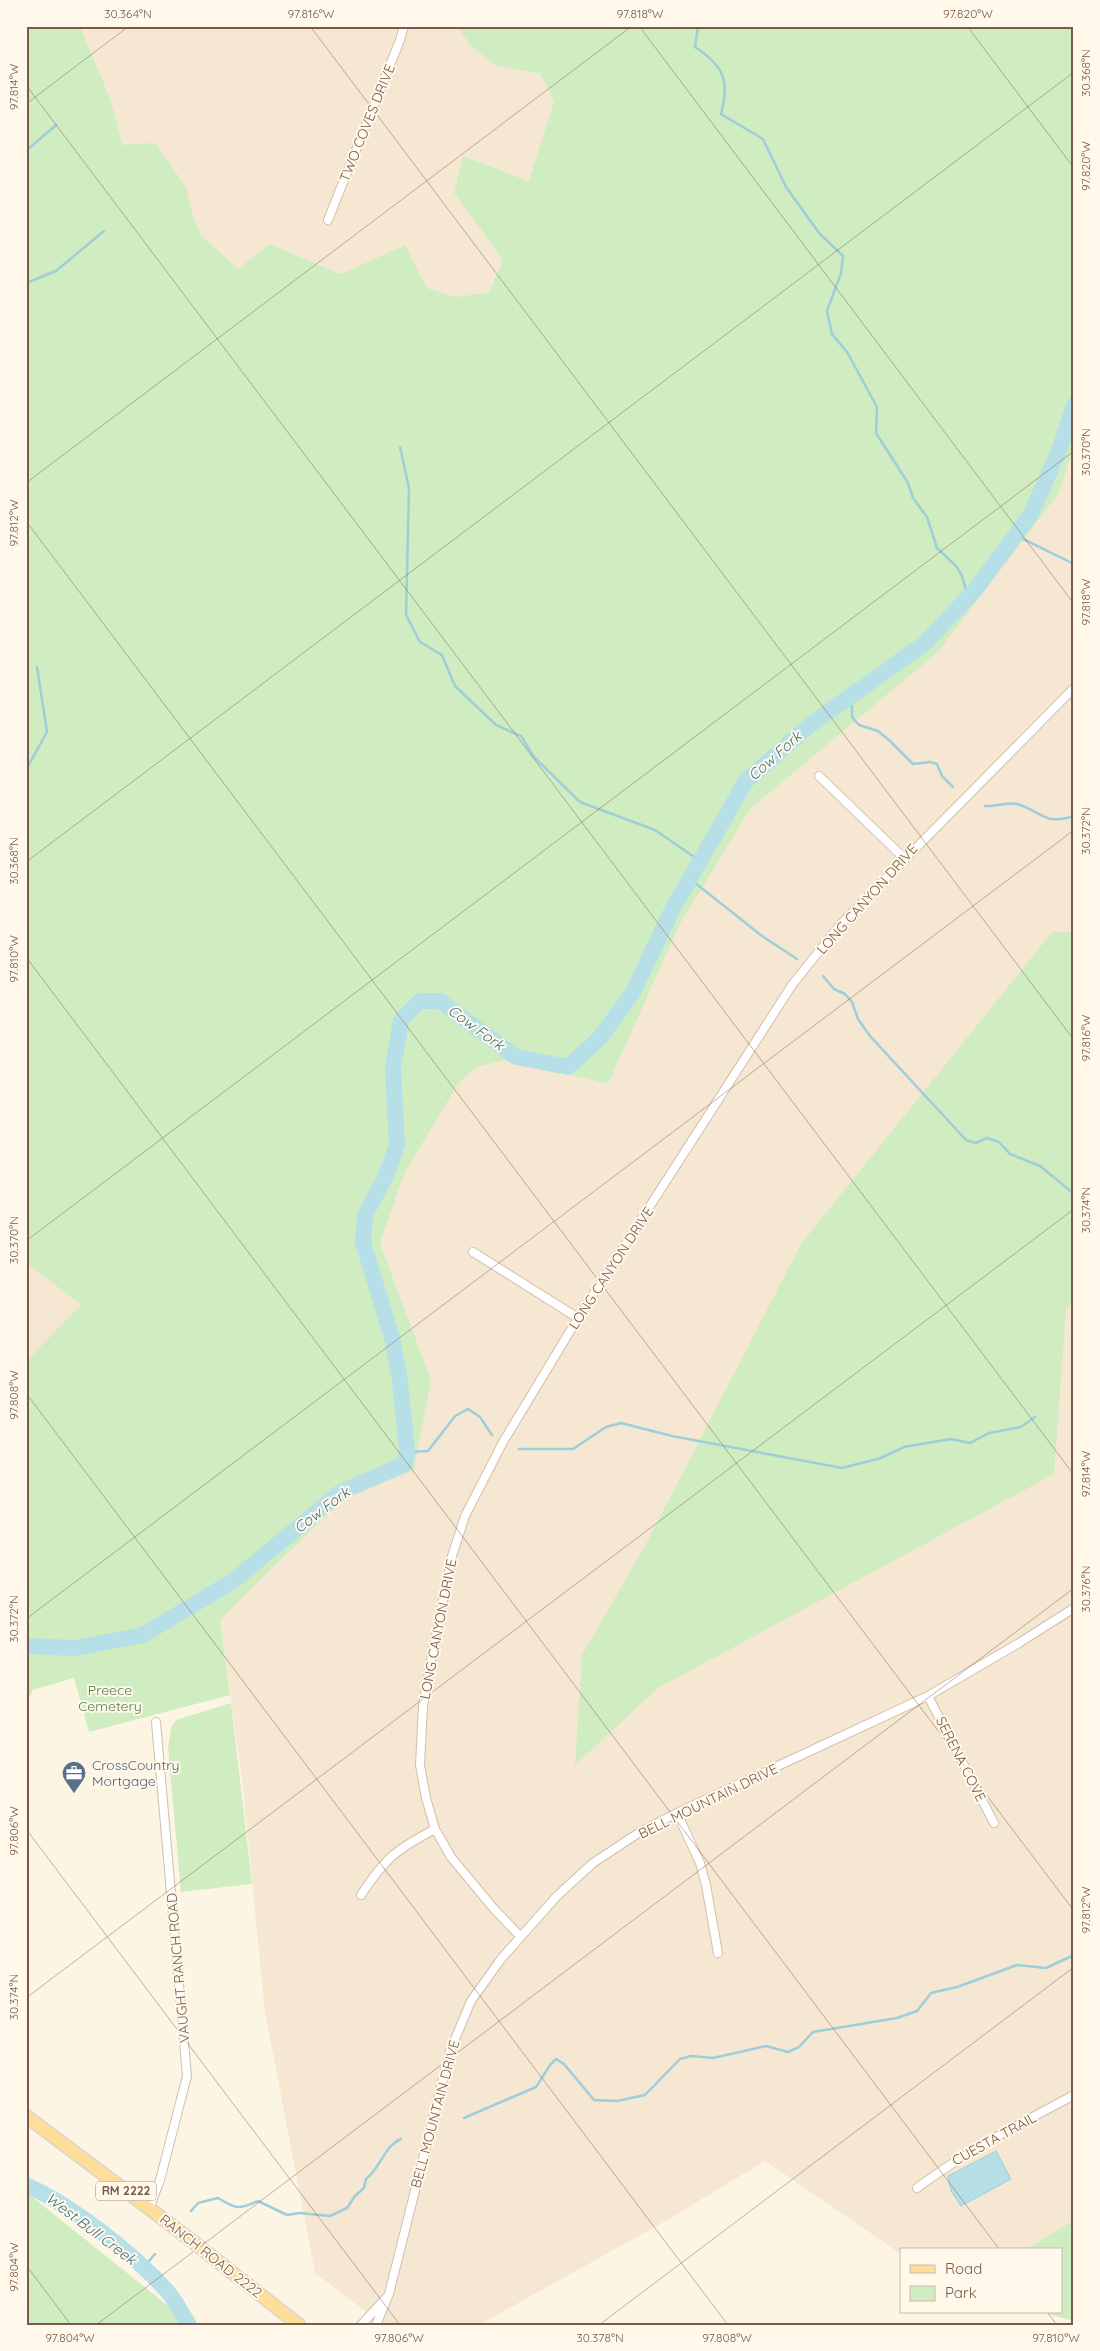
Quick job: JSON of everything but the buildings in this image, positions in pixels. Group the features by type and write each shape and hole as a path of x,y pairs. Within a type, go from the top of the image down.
{"main road":[{"name":"RANCH ROAD 2222","path":"26,2116 299,2325"}],"street":[{"name":"TWO COVES DRIVE","path":"328,220 404,26"},
{"name":"LONG CANYON DRIVE","path":"520,1936 469,1880 451,1857 435,1829 426,1798 420,1765 423,1706 452,1556 465,1516 484,1476 578,1318 792,985 840,925 904,858 1074,688"},
{"path":"819,776 904,858"},
{"path":"473,1252 578,1318"},
{"name":"BELL MOUNTAIN DRIVE","path":"376,2325 389,2294 450,2051 471,2002 485,1980 520,1936 556,1896 593,1863 640,1832 928,1696 1019,1644 1074,1608"},
{"name":"SERENA COVE","path":"928,1696 994,1823"},
{"name":"VAUGHT RANCH ROAD","path":"149,2209 160,2180 187,2076 156,1722"},
{"path":"678,1813 704,1877 718,1953"},
{"path":"361,1894 388,1858 403,1846 435,1829"},
{"name":"CUESTA TRAIL","path":"917,2188 945,2167 1074,2095"},
{"path":"361,2325 389,2294"}],"shaded area":[{"path":"80,26 456,26 471,46 495,65 540,74 554,101 530,181 463,156 454,193 503,260 489,292 456,297 427,288 405,245 341,274 270,244 238,269 201,235 192,212 186,187 123,145 110,98"},
{"path":"1074,447 1074,2220 1027,2248 900,2248 900,2253 765,2161 664,2222 479,2325 384,2325 315,2273 265,2012 242,1779 220,1620 342,1500 414,1469 431,1380 380,1243 405,1172 457,1086 476,1067 507,1060 608,1084 680,924 750,809 938,652 1059,493"},
{"path":"26,1263 81,1305 26,1361"}],"green space":[{"name":"Preece Cemetery","path":"26,26 80,26 110,98 123,145 155,143 186,187 192,212 201,235 238,269 270,244 341,274 405,245 427,288 456,297 489,292 503,260 454,193 463,156 529,181 554,101 540,74 495,65 471,46 456,26 1074,26 1074,447 1059,493 938,652 750,809 680,924 608,1084 507,1060 476,1067 457,1086 405,1172 380,1243 431,1380 414,1470 342,1500 220,1620 230,1695 89,1732 74,1678 33,1690 26,1704 26,1361 81,1305 26,1263"},
{"path":"1053,931 1074,933 1074,1300 1066,1309 1054,1474 658,1688 575,1765 582,1655 645,1546 801,1244"},
{"path":"231,1703 252,1884 181,1892 168,1748 171,1728 176,1720"},
{"path":"26,2192 192,2325 26,2325"},
{"path":"1074,2220 1074,2321 1048,2314 1062,2314 1062,2248 1027,2248"}],"water":[{"path":"996,2151 1011,2179 961,2206 951,2191 948,2176"}],"waterway":[{"path":"698,26 695,47 713,61 722,75 725,92 721,114 763,139 786,187 819,233 843,256 841,273 827,311 832,334 847,352 877,407 876,433 908,483 913,498 927,517 937,548 956,566 962,576 968,598"},
{"path":"26,151 56,125"},
{"path":"26,283 56,271 104,231"},
{"name":"Cow Fork","path":"26,1646 75,1648 143,1635 233,1581 341,1492 405,1464 407,1452 400,1381 392,1338 363,1243 365,1215 385,1178 397,1145 393,1068 401,1020 420,1001 440,1001 516,1057 568,1067 599,1039 632,994 673,908 746,781 810,725 925,643 975,590 1031,514 1060,448 1074,405"},
{"path":"400,447 409,488 406,615 420,642 442,655 455,686 496,725 521,736 534,757 580,802 655,830 700,861"},
{"path":"1015,535 1074,564"},
{"path":"26,770 47,732 37,667"},
{"path":"847,699 852,707 852,717 859,725 878,731 913,764 930,762 937,764 942,776 953,787"},
{"path":"985,806 1017,804 1049,818 1064,819 1074,816"},
{"path":"690,879 762,936 797,959"},
{"path":"823,976 834,989 845,994 852,1002 858,1019 870,1036 966,1140 976,1143 987,1138 999,1142 1010,1154 1040,1166 1074,1194"},
{"path":"407,1452 428,1451 455,1416 468,1409 480,1417 492,1435"},
{"path":"519,1449 573,1449 606,1427 621,1423 672,1436 842,1468 881,1458 904,1447 951,1439 970,1443 989,1433 1021,1427 1035,1417"},
{"path":"464,2118 536,2087 556,2059 564,2064 594,2100 617,2101 645,2095 680,2059 691,2056 713,2058 766,2046 788,2052 799,2047 813,2032 897,2018 917,2011 931,1993 957,1987 1017,1965 1046,1968 1074,1955"},
{"path":"191,2211 198,2203 218,2198 237,2207 246,2206 258,2201 287,2215 299,2213 330,2216 347,2208 355,2196 364,2188 366,2179 375,2170 386,2152 395,2142 401,2139"},
{"name":"West Bull Creek","path":"26,2185 83,2218 121,2247 168,2292 189,2325"},
{"path":"143,2268 155,2254"}],"place":[{"name":"CrossCountry Mortgage","path":"74,1794"}]}
